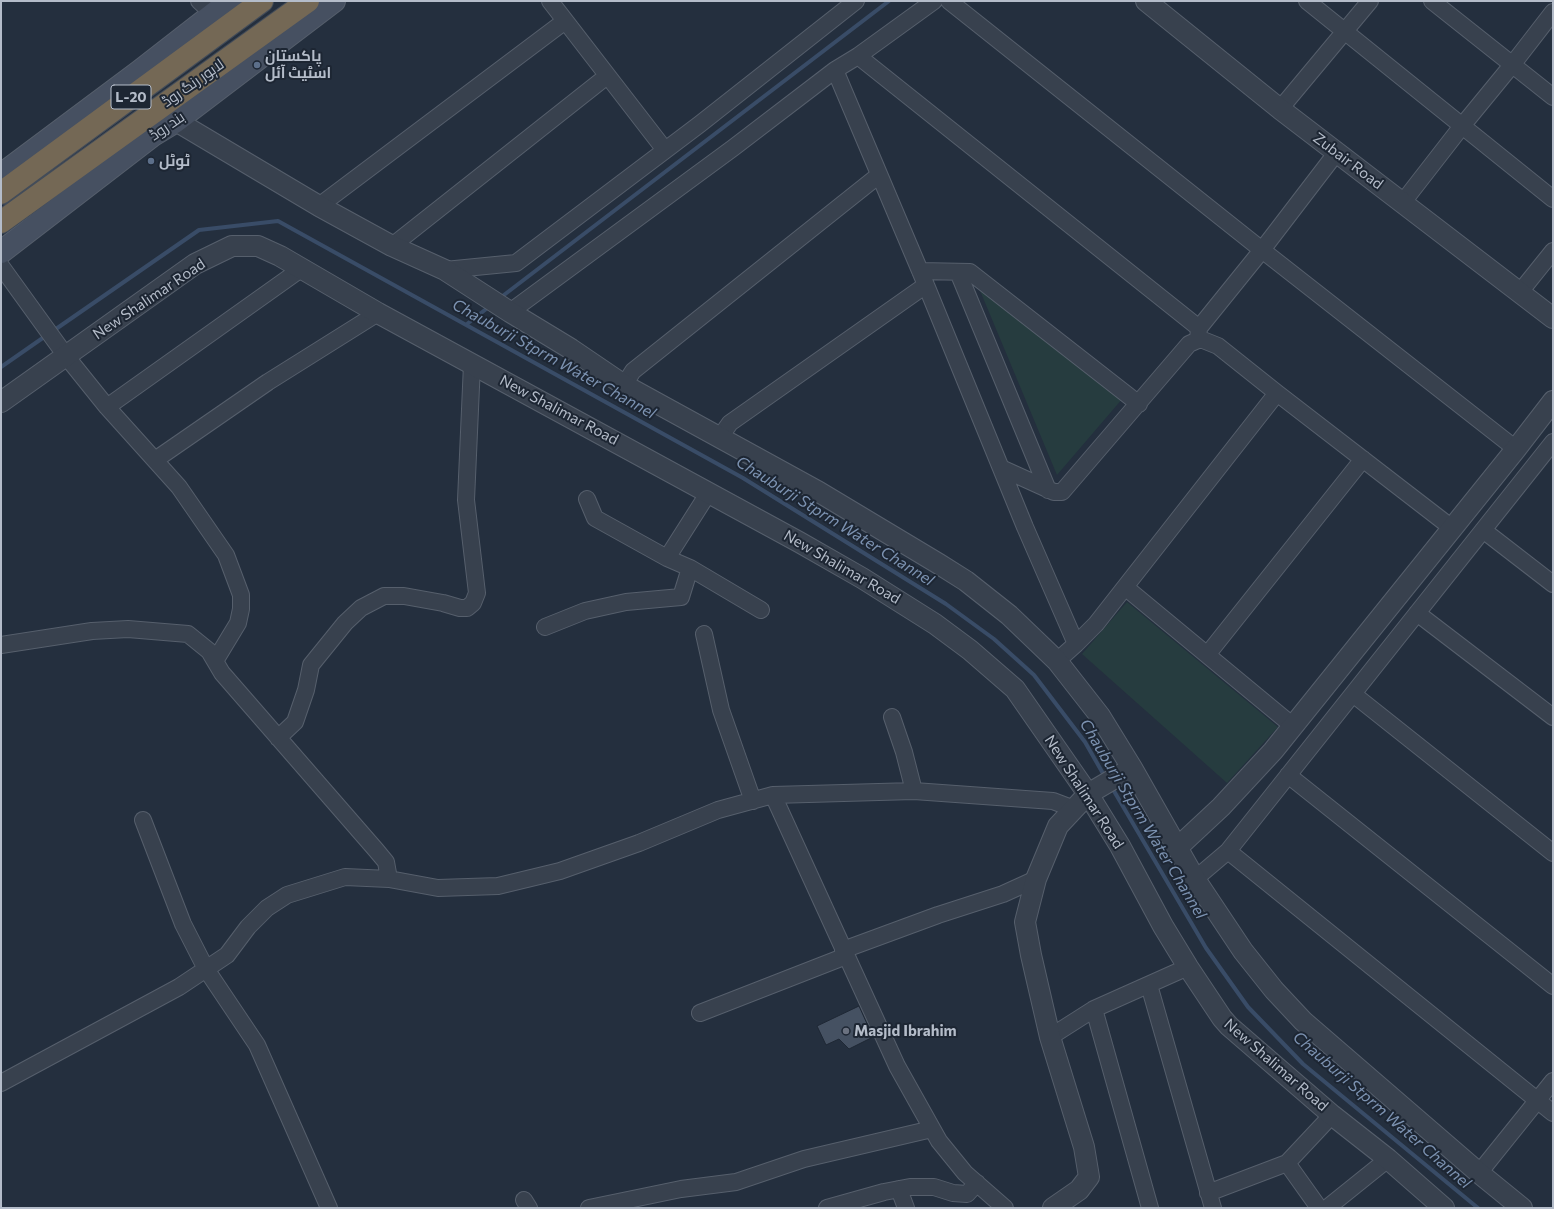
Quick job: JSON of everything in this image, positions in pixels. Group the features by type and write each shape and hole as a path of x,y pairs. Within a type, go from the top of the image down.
{"highway":[{"name":"لاہور رنگ روڈ","path":"1,193 262,1"},
{"name":"لاہور رنگ روڈ","path":"1,222 308,1"}],"main road":[{"path":"1,175 134,76 206,8 230,1"},
{"name":"بند روڈ","path":"1,252 153,135 176,121 334,1"}],"street":[{"path":"550,1 665,150"},
{"path":"507,310 732,148 835,70 858,56 934,1"},
{"path":"949,1 1262,250 1516,449"},
{"name":"Zubair Road","path":"1146,1 1280,109 1553,318"},
{"path":"1307,1 1553,199"},
{"path":"1280,109 1370,1"},
{"path":"1432,1 1553,97"},
{"path":"446,270 516,263 665,150 851,3"},
{"path":"1403,202 1553,12"},
{"path":"319,206 565,21"},
{"path":"858,56 1198,334 1203,340 1218,346 1452,528"},
{"path":"835,70 1076,644"},
{"path":"392,246 607,76"},
{"path":"176,121 319,206 392,246 446,270 507,310 572,349 624,385 819,492 966,581 1009,615 1057,661 1100,716 1127,771 1177,848 1195,879 1243,952 1274,990 1303,1021 1522,1208"},
{"path":"1001,468 1048,490 1058,493 1062,492 1198,334 1337,152"},
{"path":"624,385 633,371 879,175"},
{"name":"New Shalimar Road","path":"1,402 195,264 232,246 258,246 280,256 378,313 709,492 862,578 935,624 970,650 1015,689 1091,793 1163,926 1188,967 1229,1026 1332,1115 1388,1159 1444,1208"},
{"path":"1520,292 1553,251"},
{"path":"1,266 66,356 107,407 179,487 226,555 241,595 241,609 238,623 216,661"},
{"path":"107,407 301,269"},
{"path":"920,271 970,272 1139,404"},
{"path":"958,272 1048,490"},
{"path":"720,438 730,423 926,285"},
{"path":"155,460 268,382 378,313"},
{"path":"278,738 294,722 306,690 311,665 345,623 362,608 384,596 404,596 443,603 460,608 467,608 473,603 477,593 466,500 472,364"},
{"path":"1057,661 1096,624 1277,393"},
{"path":"1177,848 1221,807 1273,751 1553,401"},
{"path":"1195,879 1228,851 1483,530 1550,451"},
{"path":"1208,655 1363,459"},
{"path":"667,558 709,492"},
{"path":"586,499 595,518 667,558 690,568 761,610"},
{"path":"1483,530 1553,584"},
{"path":"545,627 592,609 626,602 681,597 690,568"},
{"path":"1125,587 1293,726"},
{"path":"1418,613 1553,717"},
{"path":"1,645 92,631 128,629 188,634 209,651 222,673 386,862 389,879"},
{"path":"704,634 721,710 753,800"},
{"path":"1353,694 1553,853"},
{"path":"892,717 904,752 914,791"},
{"path":"1053,1208 1079,1190 1089,1177 1084,1147 1050,1037 1030,955 1025,922 1036,879 1058,826 1091,793 1127,771"},
{"path":"1288,775 1553,986"},
{"path":"1,1083 179,987 227,955 248,927 267,908 287,895 345,878 389,879 438,888 498,886 560,871 639,843 718,810 773,795 914,791 1053,801 1074,809"},
{"path":"773,795 896,1066 939,1140 965,1173 1005,1208"},
{"path":"143,820 182,924 206,969 257,1045 329,1208"},
{"path":"1228,851 1553,1113"},
{"path":"700,1013 787,980 845,953 938,915 1003,894 1036,879"},
{"path":"1050,1037 1094,1009 1149,986 1188,967"},
{"path":"1149,986 1210,1200 1287,1163 1332,1115"},
{"path":"1094,1009 1150,1208"},
{"path":"1480,1173 1553,1081"},
{"path":"589,1208 681,1189 736,1182 804,1159 932,1129"},
{"path":"1327,1208 1388,1159"},
{"path":"1287,1163 1319,1208"},
{"path":"836,1207 910,1187 934,1187 953,1193 968,1194 977,1183"},
{"path":"899,1189 906,1208"}],"green space":[{"path":"976,281 1123,398 1057,475"},
{"path":"1127,602 1278,727 1227,783 1082,654"}],"building":[{"name":"Masjid Ibrahim","path":"859,1006 873,1037 849,1049 839,1039 826,1045 817,1026"}],"waterway":[{"path":"500,298 889,1"},
{"name":"Chauburji Stprm Water Channel","path":"53,331 199,230 278,221 743,478 946,604 994,639 1034,675 1085,742 1105,777"},
{"path":"467,324 490,306"},
{"name":"Chauburji Stprm Water Channel","path":"1,367 47,335"},
{"name":"Chauburji Stprm Water Channel","path":"1111,786 1206,948 1248,1007 1303,1064 1478,1208"}],"place":[{"name":"پاکستان اسٹیٹ آئل","path":"257,65"},
{"name":"ٹوٹل","path":"151,161"},
{"name":"Masjid Ibrahim","path":"846,1031"}]}
